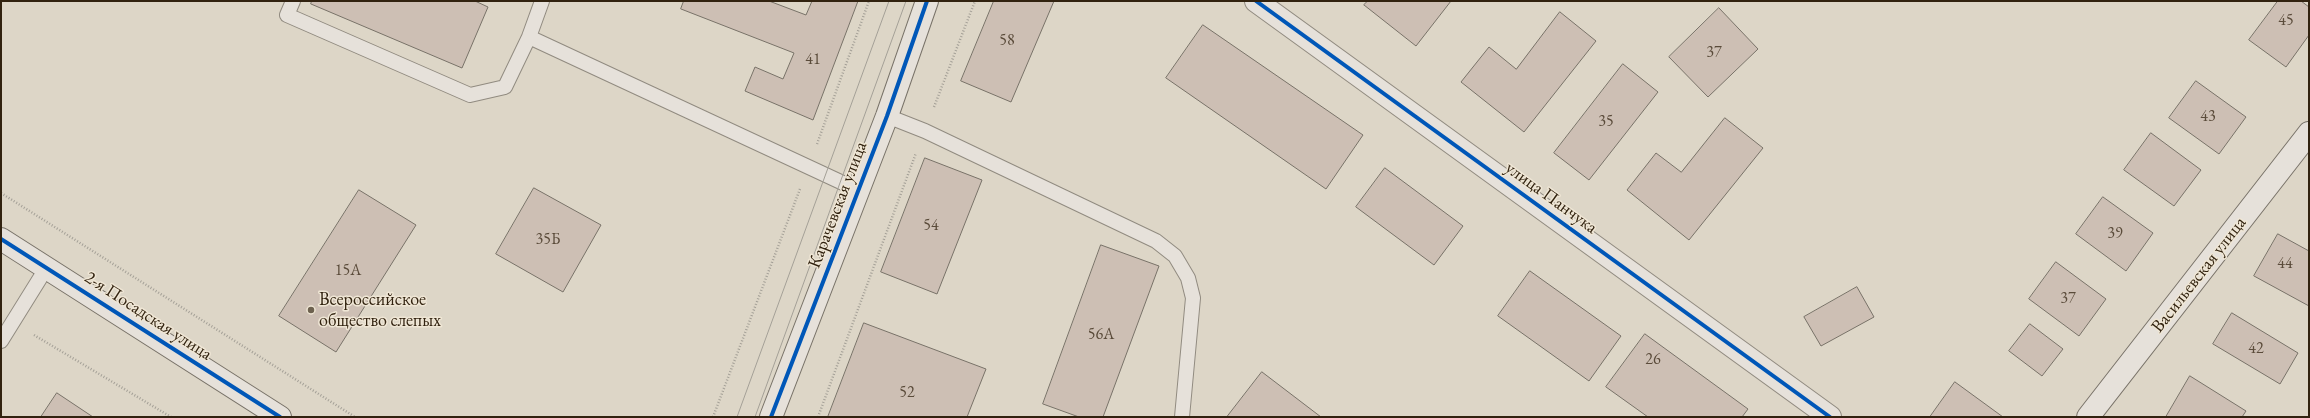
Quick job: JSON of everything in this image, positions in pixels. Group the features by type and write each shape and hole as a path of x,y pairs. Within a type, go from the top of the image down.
{"street":[{"name":"Карачевская улица","path":"771,417 887,116 927,1"},
{"name":"улица Панчука","path":"1256,1 1830,417"},
{"name":"Васильевская улица","path":"2088,417 2309,133"},
{"name":"2-я Посадская улица","path":"1,239 280,417"}],"lane":[{"path":"292,1 287,15 470,95 505,87 529,37 542,1"},
{"path":"529,37 858,190"},
{"path":"887,116 925,131 1156,241 1175,256 1188,278 1193,298 1182,417"},
{"path":"1,341 47,267"}],"path":[{"path":"713,417 869,1"},
{"path":"818,417 975,1"},
{"path":"1,193 355,417"},
{"path":"13,322 172,417"}],"building":[{"path":"312,1 475,1 488,7 462,68 311,4"},
{"path":"684,1 769,1 806,15 812,1 858,1 813,120 745,91 755,67 783,79 794,53 681,9"},
{"path":"994,1 1054,1 1011,102 961,81"},
{"path":"1368,1 1451,1 1416,46 1364,5"},
{"path":"2278,1 2301,1 2309,7 2309,35 2286,67 2249,40"},
{"path":"1719,8 1758,49 1708,97 1669,57"},
{"path":"1560,12 1596,41 1524,132 1461,82 1489,47 1516,69"},
{"path":"1203,25 1363,135 1326,189 1166,78"},
{"path":"1623,64 1658,92 1589,180 1554,153"},
{"path":"2196,81 2246,117 2219,154 2169,118"},
{"path":"1725,118 1763,148 1689,240 1627,190 1656,153 1681,172"},
{"path":"2151,133 2201,170 2174,206 2124,170"},
{"path":"925,158 982,180 937,294 881,272"},
{"path":"1385,168 1463,226 1434,265 1356,207"},
{"path":"534,188 601,225 563,292 496,254"},
{"path":"359,190 416,225 336,352 279,316"},
{"path":"2103,197 2153,233 2126,271 2076,234"},
{"path":"2278,234 2309,251 2309,306 2254,276"},
{"path":"1101,245 1159,266 1103,417 1079,417 1043,404"},
{"path":"2056,262 2106,299 2079,336 2029,299"},
{"path":"1530,271 1621,336 1589,381 1498,316"},
{"path":"1857,287 1874,317 1821,346 1804,317"},
{"path":"2232,313 2298,353 2280,384 2213,344"},
{"path":"864,323 986,369 967,417 828,417"},
{"path":"2030,324 2063,349 2042,376 2009,351"},
{"path":"1645,334 1748,409 1742,417 1648,417 1606,387"},
{"path":"1262,372 1321,417 1227,417"},
{"path":"2190,376 2246,411 2242,417 2166,417"},
{"path":"1955,382 2003,417 1930,417"},
{"path":"57,393 93,417 41,417"}],"tram line":[{"path":"737,417 889,1"},
{"path":"755,417 906,1"}],"cycle path":[{"path":"771,417 887,116 927,1"},
{"path":"1256,1 1830,417"},
{"path":"1,239 280,417"}],"place":[{"name":"Всероссийское общество слепых","path":"311,310"}]}
